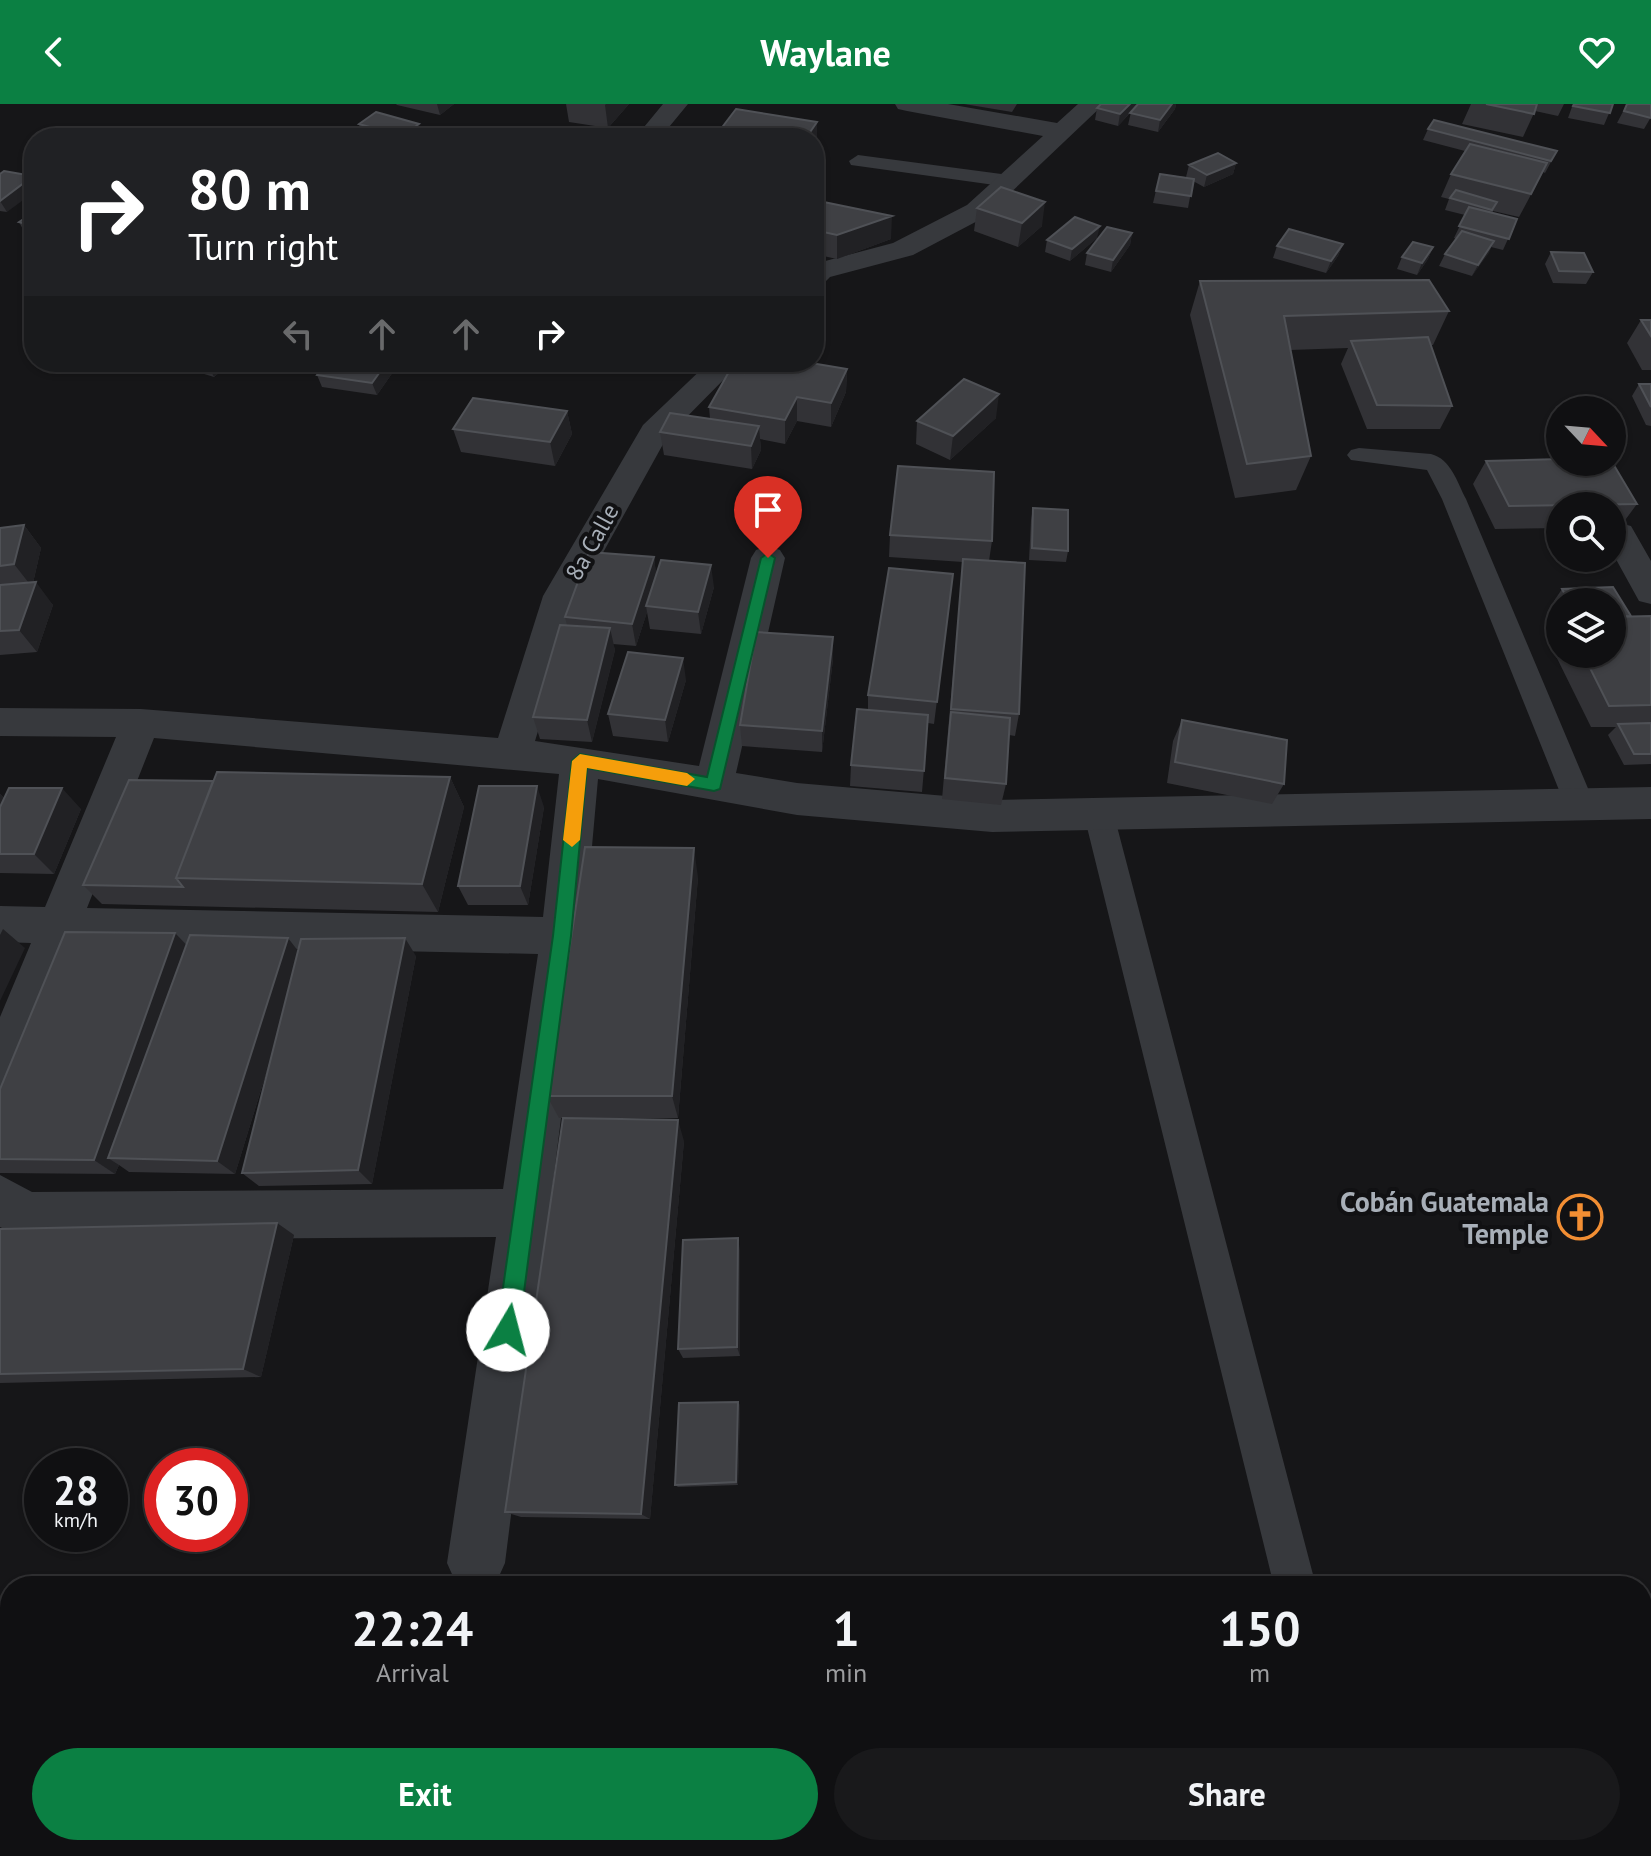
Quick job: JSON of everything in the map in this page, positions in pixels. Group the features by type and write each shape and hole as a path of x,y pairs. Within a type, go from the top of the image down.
{"street":[{"path":"656,128 676,104"},
{"path":"907,104 1063,132"},
{"path":"824,271 903,249 976,211 1092,104"},
{"name":"8a Calle","path":"512,754 561,596 654,432 716,372"},
{"path":"1626,547 1651,592"},
{"path":"714,784 768,558"},
{"path":"0,722 141,723 512,754 580,761 797,799 992,816 1651,803"},
{"path":"0,1072 141,723"},
{"path":"476,1563 562,936 580,761"},
{"path":"0,924 562,936"},
{"path":"0,1199 26,1216 524,1213"}],"lane":[{"path":"858,161 1009,181"},
{"path":"1359,455 1424,458 1437,466 1454,499 1580,805"},
{"path":"1099,815 1292,1576"}],"building":[{"path":"1101,104 1130,104 1120,114 1097,108"},
{"path":"1138,104 1172,104 1160,120 1130,113"},
{"path":"1486,104 1537,104 1534,114"},
{"path":"1574,104 1613,104 1610,113"},
{"path":"1627,104 1651,104 1651,118 1624,111"},
{"path":"736,109 817,122 813,128 722,128"},
{"path":"376,112 419,124 413,128 373,128 359,124"},
{"path":"1434,120 1557,151 1551,161 1428,129"},
{"path":"1470,144 1547,163 1531,194 1451,174"},
{"path":"1218,153 1236,163 1207,175 1189,165"},
{"path":"4,171 24,174 24,183 0,201 0,174"},
{"path":"1160,174 1194,179 1191,196 1156,191"},
{"path":"1001,187 1045,202 1022,223 977,208"},
{"path":"1456,190 1497,202 1492,210 1450,198"},
{"path":"824,202 892,216 837,235 824,232"},
{"path":"1469,207 1517,219 1509,239 1459,226"},
{"path":"1075,217 1100,226 1072,249 1047,240"},
{"path":"1107,227 1132,233 1113,260 1087,253"},
{"path":"1289,229 1343,244 1331,261 1277,246"},
{"path":"1462,231 1494,241 1478,265 1445,254"},
{"path":"1413,242 1433,247 1422,263 1402,257"},
{"path":"1551,252 1584,253 1593,272 1559,271"},
{"path":"1429,280 1449,311 1284,316 1311,456 1247,464 1200,281"},
{"path":"1641,320 1651,320 1651,336"},
{"path":"1428,337 1452,406 1377,405 1351,341"},
{"path":"824,365 847,369 831,403 797,397 785,420 709,407 729,372 824,372"},
{"path":"319,372 380,372 372,383 317,375"},
{"path":"964,379 999,394 953,436 917,421"},
{"path":"1639,384 1651,384 1651,407"},
{"path":"473,398 567,411 550,442 453,429"},
{"path":"670,413 759,426 751,446 660,432"},
{"path":"1546,459 1546,476 1620,476 1637,504 1626,504 1626,492 1546,492 1546,505 1509,506 1486,461"},
{"path":"898,466 994,472 992,541 890,535"},
{"path":"1033,508 1068,510 1068,551 1032,548"},
{"path":"24,525 14,564 0,566 0,528"},
{"path":"589,552 654,557 632,624 565,617"},
{"path":"963,559 1025,563 1019,714 951,709"},
{"path":"661,560 711,565 698,612 646,606"},
{"path":"889,568 953,574 937,702 868,695"},
{"path":"36,582 19,630 0,631 0,585"},
{"path":"1651,616 1651,705 1609,706 1590,668 1626,668 1626,617"},
{"path":"560,625 610,628 587,720 533,717"},
{"path":"756,632 833,637 822,731 740,725"},
{"path":"628,652 683,658 665,720 608,714"},
{"path":"857,709 928,715 924,771 851,765"},
{"path":"951,712 1010,718 1006,784 945,778"},
{"path":"1182,720 1287,740 1284,784 1175,762"},
{"path":"1651,723 1651,754 1634,754 1618,724"},
{"path":"217,772 450,777 422,884 176,878"},
{"path":"129,780 213,781 176,878 183,887 83,885"},
{"path":"479,786 537,786 520,886 458,886"},
{"path":"9,788 62,788 34,854 0,854 0,807"},
{"path":"585,847 694,848 672,1096 547,1096"},
{"path":"65,932 175,933 94,1160 0,1159 0,1089"},
{"path":"190,935 288,938 217,1161 108,1158"},
{"path":"405,938 358,1170 242,1173 301,939"},
{"path":"563,1118 678,1120 641,1514 505,1512"},
{"path":"277,1223 243,1369 0,1374 0,1229"},
{"path":"738,1238 737,1347 678,1349 683,1240"},
{"path":"738,1402 736,1482 675,1485 679,1403"}],"slow traffic":[{"path":"572,840 580,761 687,779"}],"place":[{"name":"Cobán Guatemala Temple","path":"1580,1217"}],"route":[{"path":"508,1330 562,936 580,761 714,784 768,558"}]}
